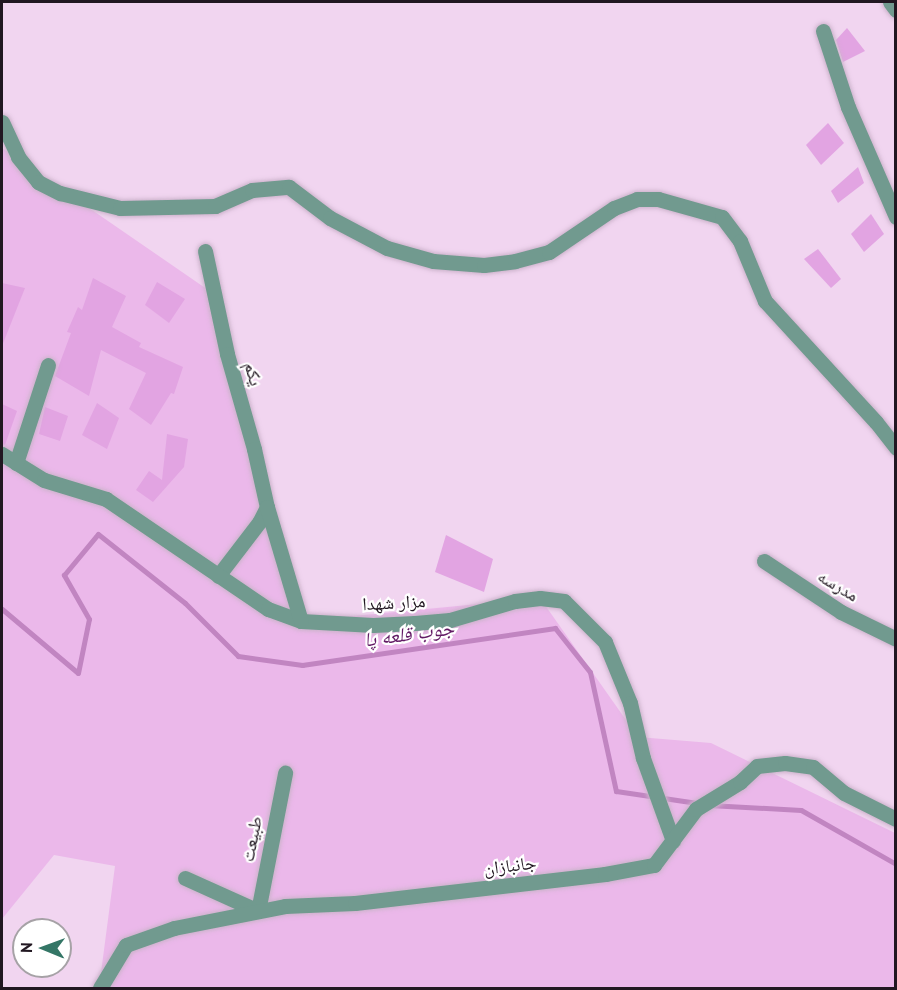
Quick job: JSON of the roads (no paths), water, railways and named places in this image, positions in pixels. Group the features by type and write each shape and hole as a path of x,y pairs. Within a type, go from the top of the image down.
{"street":[{"path":"890,2 896,10"},
{"path":"823,31 848,107 896,217"},
{"path":"2,122 18,157 38,182 60,193 120,208 214,206 252,190 289,187 330,218 387,248 433,261 484,265 514,261 549,252 614,208 637,199 658,199 722,217 740,241 765,301 817,361 882,429 896,448"},
{"name":"یکم","path":"205,251 227,354 254,449 267,507 301,621"},
{"path":"16,463 48,365"},
{"name":"مزار شهدا","path":"2,454 44,480 106,499 268,609 301,621 351,625 415,623 450,620 515,601 540,598 564,601 605,642 630,703 657,797 673,841"},
{"path":"218,576 260,521 267,507"},
{"name":"مدرسه","path":"764,561 841,612 896,639"},
{"name":"جانبازان","path":"100,988 126,945 174,928 285,906 355,903 654,865 696,809 740,782 757,766 785,763 813,767 844,793 896,819"},
{"name":"طبیعت","path":"258,911 285,773"},
{"path":"185,878 258,911"}],"waterway":[{"name":"جوب قلعه پا","path":"2,609 78,673 89,619 64,575 98,534 185,603 238,656 302,665 555,628 590,672 616,791 697,803"},
{"name":"جوب قلعه پا","path":"709,805 801,810 896,864"}]}
